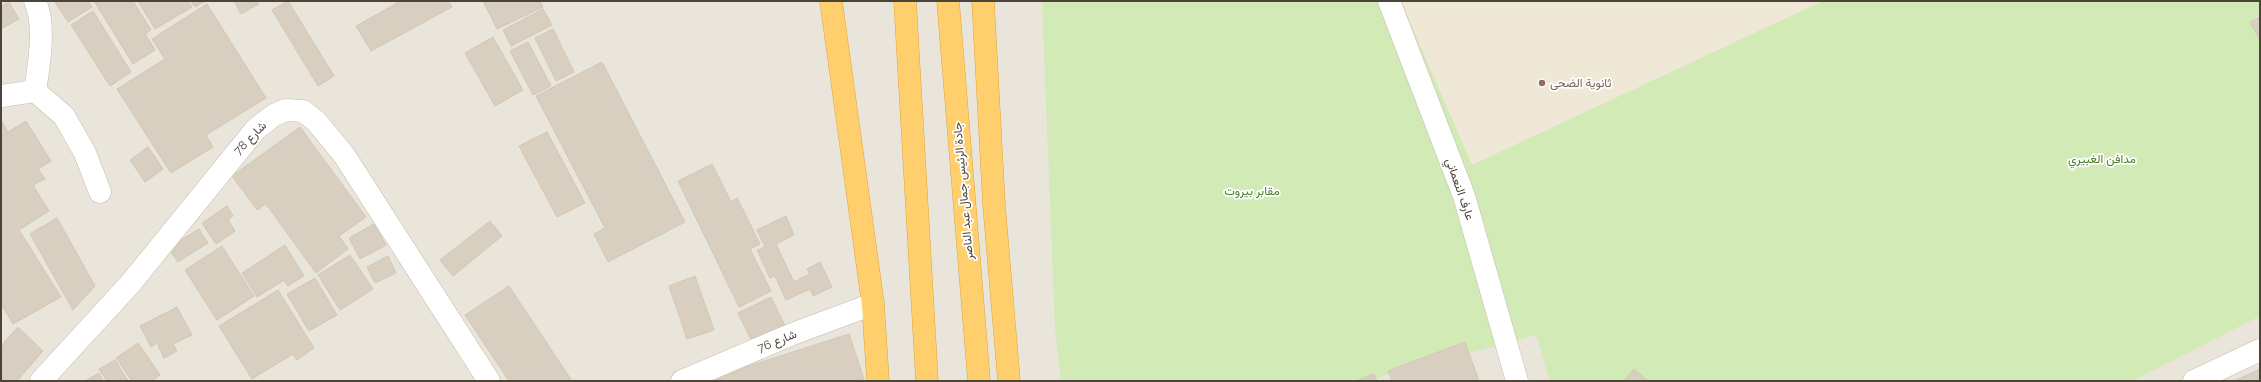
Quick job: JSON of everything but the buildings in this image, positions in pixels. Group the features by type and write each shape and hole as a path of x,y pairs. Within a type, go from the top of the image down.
{"highway":[{"path":"831,1 873,304 878,381"},
{"name":"جادة الرئيس جمال عبد الناصر","path":"948,1 979,381"},
{"path":"983,1 994,205 1009,381"},
{"path":"905,2 927,381"}],"street":[{"path":"35,91 39,66 40,11 36,1"},
{"name":"عارف النعماني","path":"1389,1 1464,196 1517,381"},
{"path":"1,96 35,91 64,116 85,153 100,192"},
{"name":"شارع 78","path":"41,381 130,284 256,129 274,115 294,109 309,114 344,155 489,381"},
{"name":"شارع 76","path":"682,381 795,333 873,304"},
{"path":"2194,381 2260,350"}],"shaded area":[{"path":"1,1 2260,1 2260,381 1,381"},
{"name":"ثانوية الضحى","path":"1401,1 1823,1 1471,165"}],"green space":[{"name":"مقابر بيروت","path":"1042,1 1401,1 1472,165 1823,1 2260,1 2260,15 2250,22 2260,40 2260,316 2132,381 1550,381 1536,335 1366,381 1061,381 1055,329"}],"place":[{"name":"ثانوية الضحى","path":"1542,83"}],"park label":[{"name":"مدافن الغبيري","path":"2102,159"}]}
